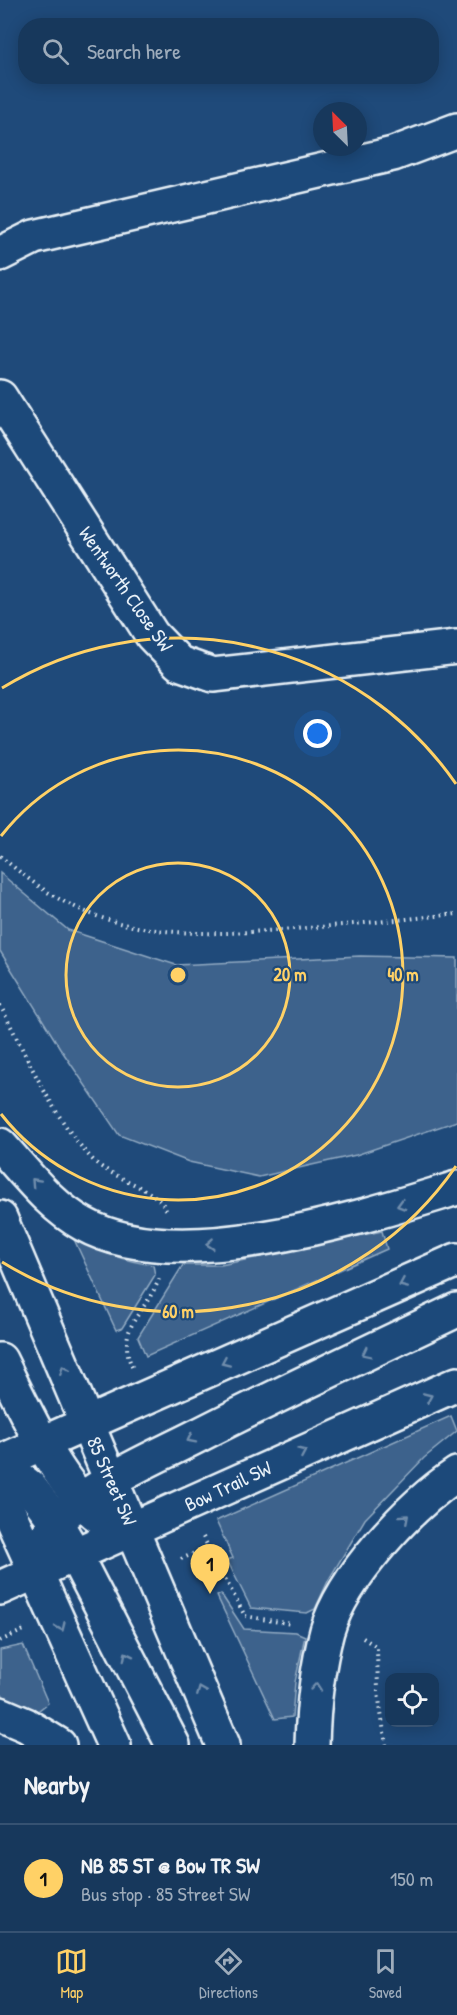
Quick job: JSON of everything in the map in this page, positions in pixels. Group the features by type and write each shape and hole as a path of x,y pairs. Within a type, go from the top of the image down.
{"main road":[{"path":"0,254 34,237 393,154 457,130"},
{"name":"Wentworth Close SW","path":"0,397 152,635 179,663 213,675 457,647"},
{"path":"0,1145 47,1196 82,1224 143,1245 166,1247 220,1243 292,1232 355,1218 457,1188"},
{"name":"85 Street SW","path":"0,1218 87,1424 134,1528 223,1745"},
{"path":"0,1462 457,1260"},
{"path":"11,1503 112,1480 457,1310"},
{"path":"0,1360 44,1443 73,1489 105,1521 134,1528"},
{"name":"Bow Trail SW","path":"0,1588 457,1384"},
{"path":"36,1573 42,1549 73,1489 87,1424"},
{"path":"0,1470 12,1473 11,1503 36,1573 114,1745"},
{"path":"312,1745 317,1675 333,1616 358,1572 398,1524 457,1474"},
{"path":"11,1503 56,1523 75,1555 173,1745"},
{"path":"0,1714 26,1725 59,1745"}],"path":[{"path":"0,856 33,883 71,906 138,928 183,934 246,933 457,915"},
{"path":"0,1005 70,1135 97,1164 165,1205 168,1218"},
{"path":"125,1350 127,1334 155,1290"},
{"path":"208,1547 245,1616 295,1624"},
{"path":"354,1635 377,1647 378,1693 386,1745"}],"shaded area":[{"path":"0,873 68,930 176,965 360,956 457,958 457,1121 356,1155 259,1177 189,1162 119,1135 60,1048 0,951"},
{"path":"382,1231 387,1249 146,1356 138,1337 183,1265 221,1265"},
{"path":"73,1237 112,1255 153,1265 155,1275 122,1328 116,1330"},
{"path":"451,1416 457,1431 424,1458 365,1519 329,1579 315,1609 307,1613 251,1608 227,1560 233,1558 216,1521"},
{"path":"221,1594 244,1629 296,1632 305,1636 295,1682 292,1717 275,1719 217,1596"},
{"path":"23,1645 48,1703 35,1713 0,1694 0,1650"}],"place":[{"name":"NB 85 ST @ Bow TR SW","path":"210,1594"}]}
